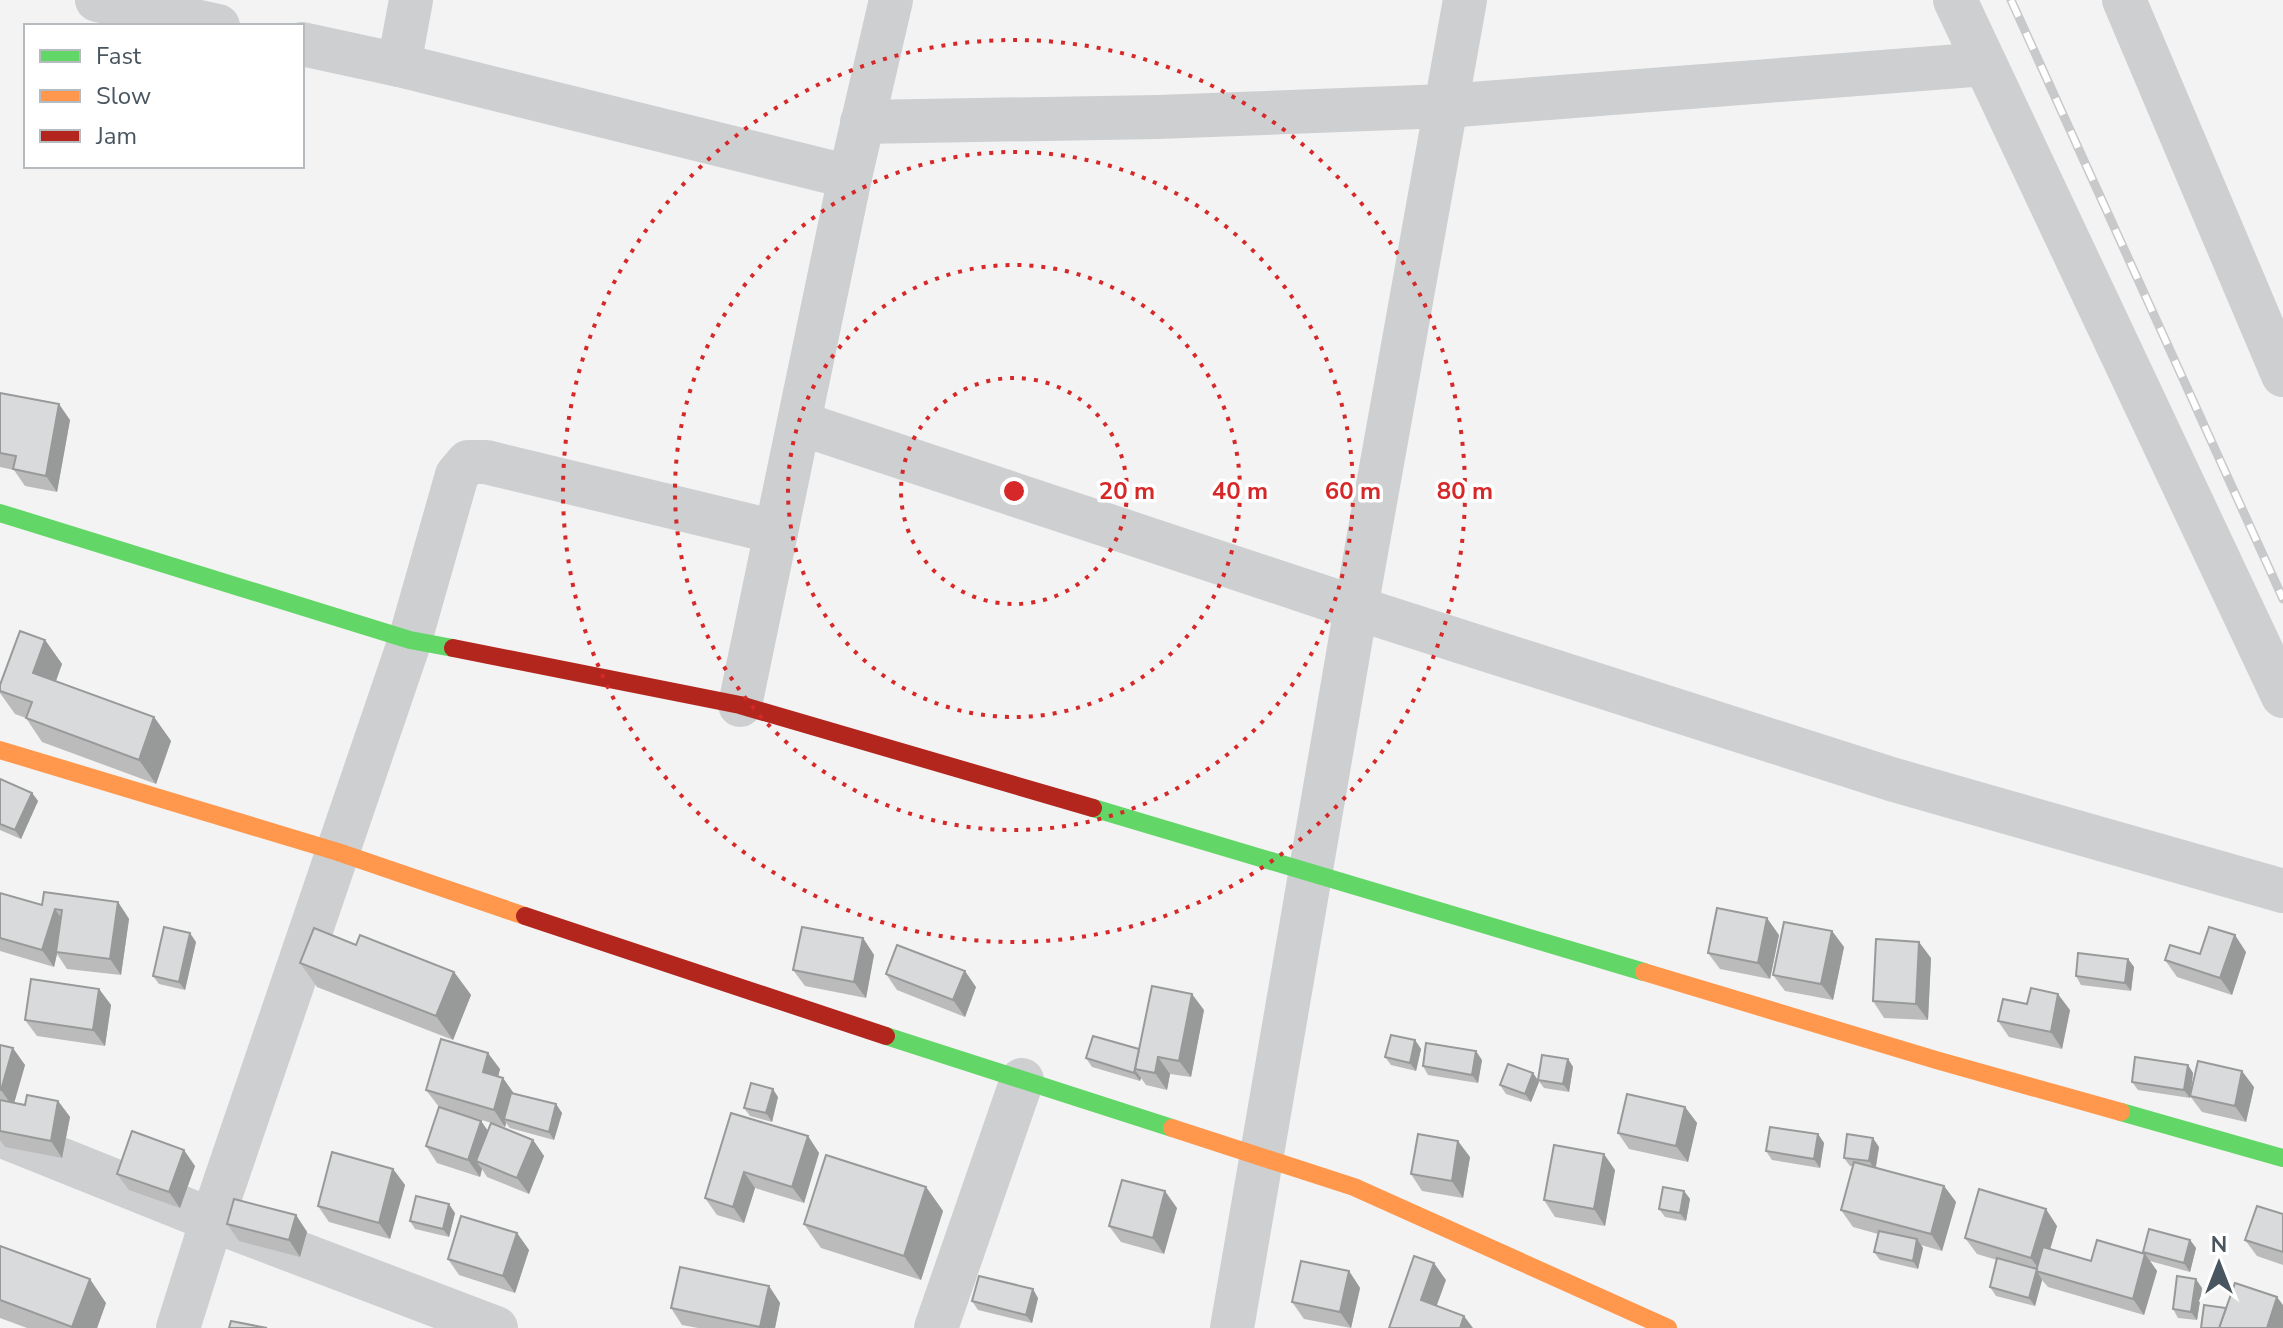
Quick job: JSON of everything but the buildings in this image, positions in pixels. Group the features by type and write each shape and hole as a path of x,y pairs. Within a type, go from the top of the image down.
{"street":[{"path":"97,0 209,24"},
{"path":"399,65 411,0"},
{"path":"740,705 850,177 891,0"},
{"path":"1232,1328 1465,0"},
{"path":"1955,0 2283,696"},
{"path":"2124,0 2283,375"},
{"path":"304,44 399,65 850,177"},
{"path":"862,122 1158,117 1446,106 1985,64"},
{"path":"799,423 1356,608 1891,779 2283,891"},
{"path":"178,1328 410,640 457,475 468,462 486,462 776,532"},
{"path":"0,513 410,640 740,705 1310,871 1936,1060 2283,1158"},
{"path":"0,750 338,852 720,982 1354,1187 1668,1328"},
{"path":"936,1328 1022,1080"},
{"path":"0,1135 496,1328"}],"railway":[{"path":"2011,0 2283,599"}],"traffic: fast":[{"path":"0,513 410,640 453,648"},
{"path":"1093,808 1644,972"},
{"path":"886,1036 1172,1128"},
{"path":"2121,1112 2283,1158"}],"traffic: slow":[{"path":"0,750 338,852 525,916"},
{"path":"1644,972 2121,1112"},
{"path":"1172,1128 1354,1187 1668,1328"}],"traffic: jam":[{"path":"453,648 740,705 1093,808"},
{"path":"525,916 886,1036"}]}
